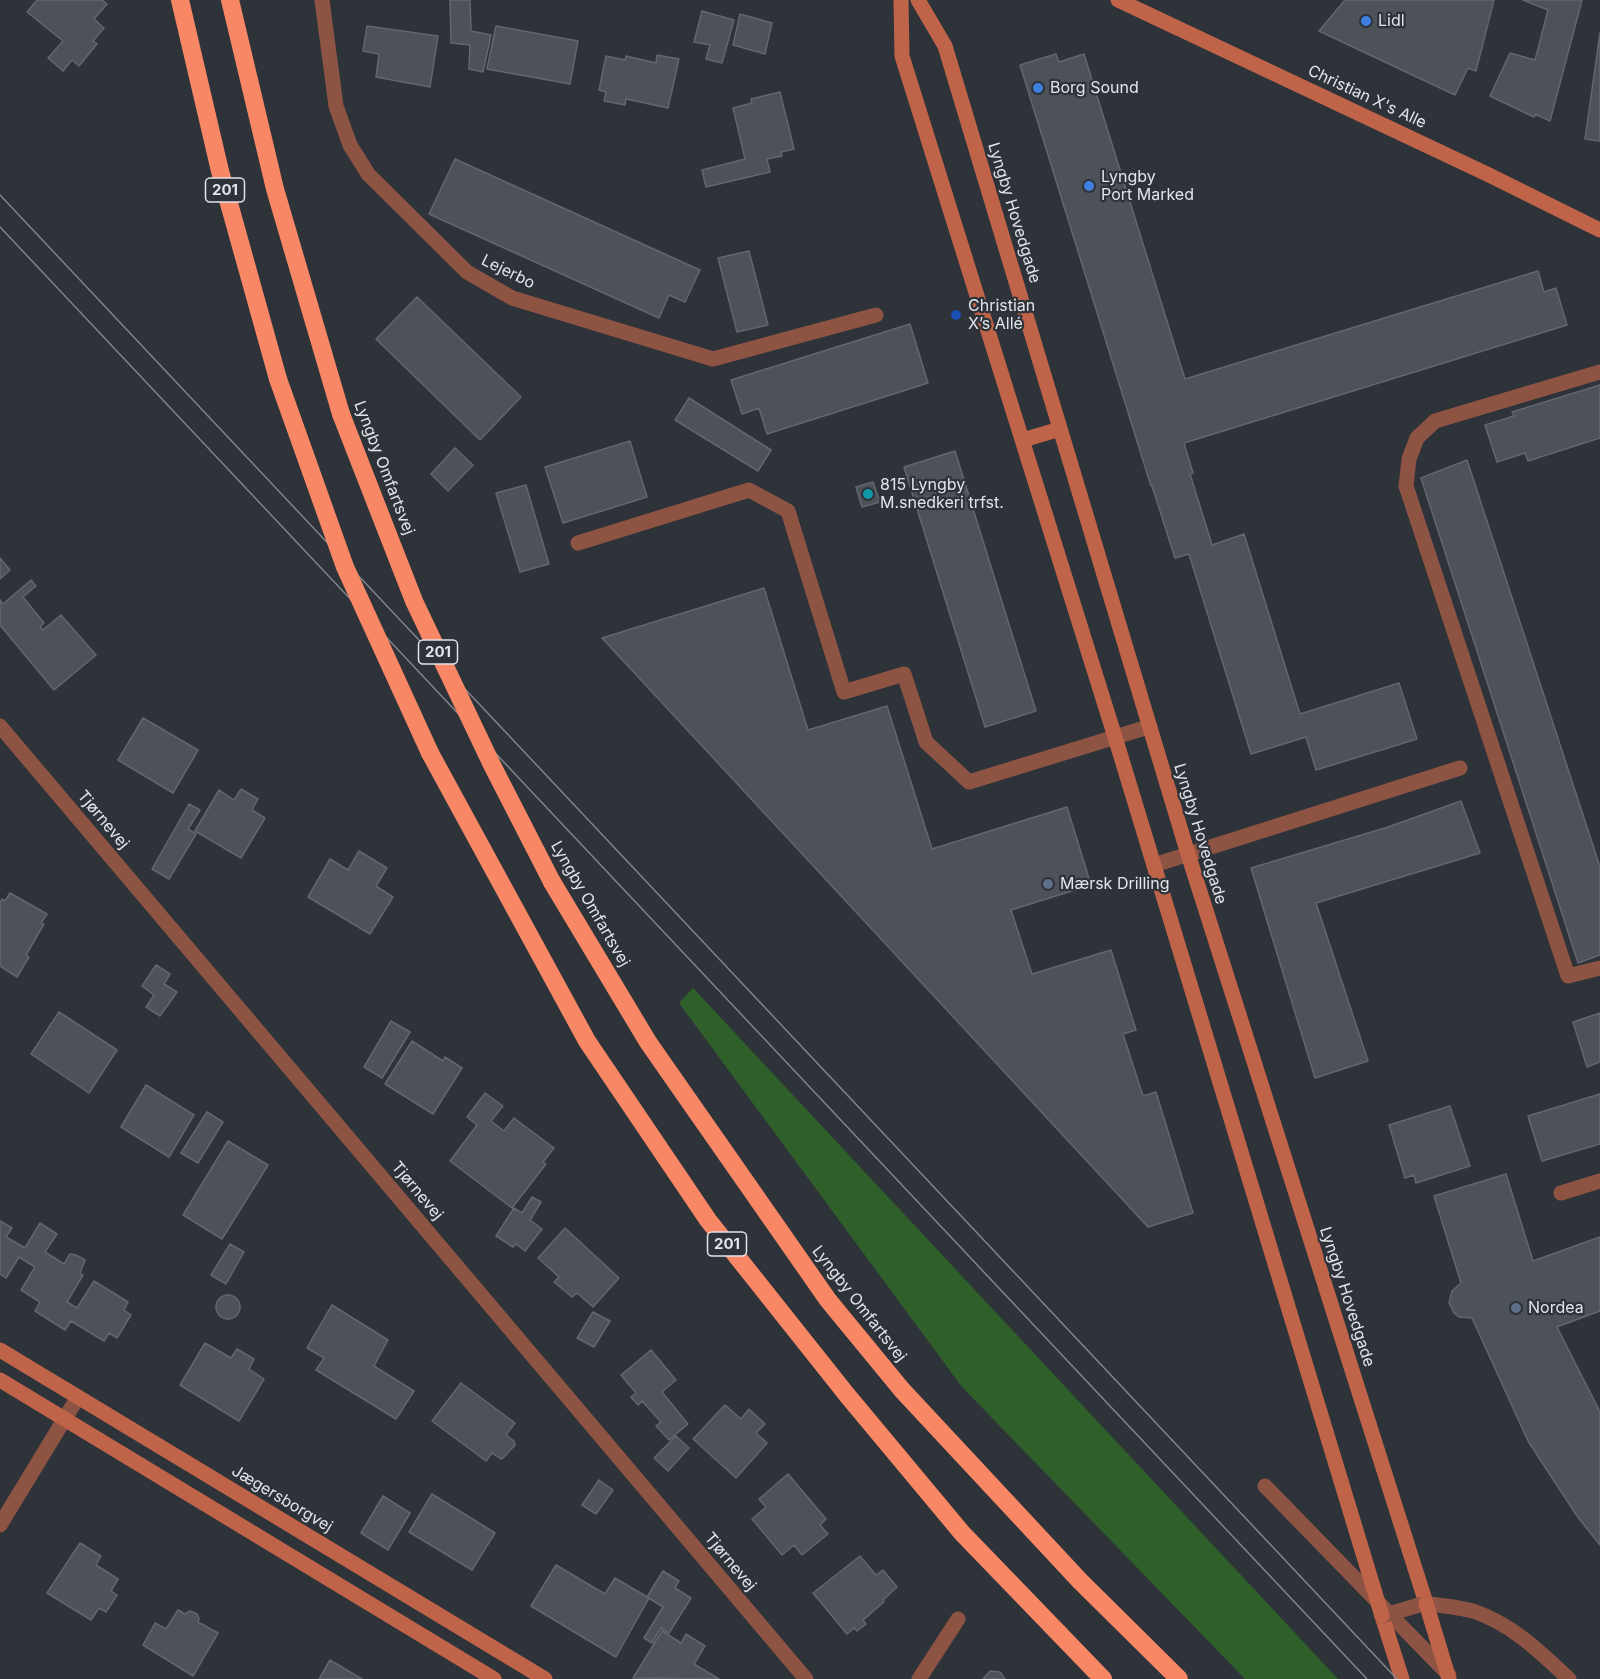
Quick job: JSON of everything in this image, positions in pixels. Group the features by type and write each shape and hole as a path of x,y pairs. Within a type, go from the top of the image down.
{"highway":[{"name":"201","path":"180,0 220,171 278,379 345,567 430,753 587,1041 708,1220 847,1395 962,1533 1102,1679"},
{"name":"Lyngby Omfartsvej","path":"230,0 275,189 341,414 414,601 492,765 552,882 648,1042 828,1300 926,1416 1080,1581 1179,1679"}],"street":[{"name":"Lejerbo","path":"322,0 336,106 350,146 369,174 467,272 512,297 713,360 876,315"},
{"path":"901,0 902,56 1115,737 1402,1679"},
{"name":"Lyngby Hovedgade","path":"918,0 945,46 1148,727 1451,1679"},
{"name":"Christian X's Alle","path":"1118,0 1487,174 1600,230"},
{"path":"1600,372 1435,421 1417,438 1409,459 1406,486 1568,976 1600,968"},
{"path":"1023,440 1060,429"},
{"path":"578,543 748,490 788,511 844,692 904,674 926,742 969,782 1148,727"},
{"name":"Tjørnevej","path":"0,726 806,1679"},
{"path":"1154,865 1460,768"},
{"path":"1561,1193 1600,1181"},
{"name":"Jægersborgvej","path":"0,1350 545,1679"},
{"path":"0,1380 494,1679"},
{"path":"0,1525 78,1397"},
{"path":"1265,1486 1451,1679"},
{"path":"1382,1616 1426,1603 1473,1611 1502,1624 1527,1641 1569,1679"},
{"path":"919,1679 958,1619"}],"green space":[{"path":"693,988 1338,1679 1245,1679 962,1387 679,1003"}],"building":[{"path":"37,0 102,0 107,4 94,19 104,28 93,41 97,44 79,66 72,60 63,71 48,58 63,41 27,12"},
{"path":"450,0 470,0 471,31 491,35 483,72 469,69 470,45 451,43"},
{"path":"1345,0 1494,0 1476,71 1468,68 1455,95 1319,31"},
{"path":"1523,0 1582,0 1550,121 1535,114 1534,117 1490,96 1510,53 1535,60 1548,10"},
{"path":"702,11 734,20 722,63 706,59 710,45 694,42"},
{"path":"740,14 772,23 765,54 733,45"},
{"path":"367,26 438,36 430,87 376,77 379,54 363,51"},
{"path":"496,26 578,41 570,84 487,69"},
{"path":"1600,33 1600,141 1585,139"},
{"path":"1056,54 1059,62 1084,54 1185,379 1538,271 1544,292 1556,288 1567,325 1184,443 1193,473 1190,474 1212,545 1244,534 1300,714 1399,683 1417,739 1316,770 1306,737 1251,754 1189,554 1175,558 1020,65"},
{"path":"657,55 679,59 668,108 626,99 625,105 604,101 606,92 599,90 606,56 625,60 626,56 656,63"},
{"path":"780,92 794,149 781,152 782,156 767,159 770,172 706,187 702,170 745,159 733,108 752,103 751,99"},
{"path":"455,159 700,270 685,302 669,295 659,318 429,214"},
{"path":"749,251 768,325 737,332 718,258"},
{"path":"417,297 521,397 480,440 376,339"},
{"path":"910,324 928,383 767,434 759,408 742,414 731,380"},
{"path":"1600,385 1600,438 1528,461 1525,453 1497,462 1485,425 1514,416 1512,412"},
{"path":"689,398 771,450 758,471 675,420"},
{"path":"630,441 647,497 563,523 545,467"},
{"path":"455,448 473,465 448,491 431,474"},
{"path":"955,451 1036,711 985,727 904,467"},
{"path":"1467,460 1600,867 1600,955 1578,963 1421,478"},
{"name":"815 Lyngby M.snedkeri trfst.","path":"873,482 880,502 862,507 856,487"},
{"path":"526,485 549,564 520,572 496,493"},
{"path":"0,558 10,570 0,579"},
{"path":"31,580 36,586 23,597 44,623 40,627 43,630 61,615 96,655 54,690 0,625 0,600 3,604"},
{"path":"764,588 808,730 887,706 932,849 1067,807 1091,885 1011,910 1032,974 1111,950 1136,1030 1123,1034 1143,1096 1156,1092 1193,1213 1148,1227 602,638"},
{"path":"143,718 198,750 173,793 118,760"},
{"path":"241,789 258,799 252,810 265,818 241,858 195,831 219,790 234,800"},
{"path":"1461,801 1480,853 1316,903 1368,1061 1315,1078 1251,868 1388,827"},
{"path":"189,804 200,810 188,829 196,834 169,879 152,869"},
{"path":"359,851 387,868 376,886 393,897 370,934 308,897 330,859 348,870"},
{"path":"10,893 47,914 41,923 44,924 26,955 29,957 17,977 0,966 0,903 2,899 5,901"},
{"path":"156,965 170,974 164,984 177,992 160,1016 146,1007 154,995 142,986"},
{"path":"59,1012 117,1050 89,1093 31,1054"},
{"path":"1600,1013 1600,1062 1587,1067 1573,1022"},
{"path":"391,1021 410,1032 382,1078 364,1067"},
{"path":"412,1041 443,1061 445,1057 462,1068 433,1114 385,1084"},
{"path":"146,1085 194,1115 169,1157 121,1127"},
{"path":"485,1093 503,1106 491,1121 504,1131 514,1118 554,1148 543,1162 546,1164 512,1208 450,1161 477,1125 467,1117"},
{"path":"1600,1094 1600,1144 1542,1161 1528,1116"},
{"path":"1450,1106 1470,1166 1416,1183 1414,1175 1405,1178 1389,1125"},
{"path":"207,1112 223,1122 198,1163 181,1153"},
{"path":"228,1141 268,1165 222,1239 183,1215"},
{"path":"1506,1174 1533,1261 1600,1237 1600,1311 1557,1327 1600,1412 1600,1545 1577,1516 1528,1441 1472,1318 1459,1317 1449,1303 1452,1291 1461,1283 1434,1196"},
{"path":"532,1197 541,1202 530,1220 542,1229 525,1251 516,1244 513,1247 496,1236 514,1208 522,1213"},
{"path":"0,1221 12,1228 6,1237 25,1248 40,1223 57,1234 45,1252 64,1264 70,1254 85,1260 80,1273 83,1275 67,1302 77,1308 94,1281 128,1302 124,1310 131,1315 117,1338 109,1333 104,1341 71,1321 65,1330 35,1311 40,1302 21,1290 35,1267 19,1257 6,1278 0,1274"},
{"path":"565,1228 619,1278 593,1307 577,1293 572,1297 554,1282 559,1277 538,1258"},
{"path":"230,1244 244,1252 226,1284 211,1275"},
{"path":"228,1295 236,1299 240,1307 236,1315 228,1319 220,1315 216,1307 220,1299"},
{"path":"332,1305 388,1340 374,1366 414,1391 396,1419 316,1370 324,1358 307,1348"},
{"path":"593,1312 610,1321 594,1347 577,1338"},
{"path":"205,1343 231,1358 237,1349 254,1359 249,1369 264,1379 239,1421 180,1385"},
{"path":"651,1350 676,1380 662,1392 688,1424 669,1440 656,1426 661,1422 642,1401 638,1405 631,1397 636,1393 621,1375"},
{"path":"461,1383 515,1423 506,1435 514,1441 515,1445 503,1458 492,1453 486,1461 432,1421"},
{"path":"725,1405 741,1419 749,1409 765,1424 756,1433 767,1443 736,1478 693,1439"},
{"path":"676,1436 689,1448 668,1471 654,1458"},
{"path":"788,1474 826,1519 820,1525 828,1534 802,1555 794,1545 782,1555 752,1519 766,1507 759,1499"},
{"path":"599,1480 613,1490 596,1514 582,1505"},
{"path":"432,1494 495,1533 472,1570 409,1532"},
{"path":"383,1496 410,1513 388,1550 361,1533"},
{"path":"80,1543 101,1556 96,1565 118,1579 111,1591 117,1595 106,1612 99,1608 91,1620 47,1593"},
{"path":"860,1556 876,1575 883,1570 897,1587 863,1620 866,1624 857,1631 854,1628 847,1634 813,1593"},
{"path":"556,1565 605,1594 615,1578 649,1598 616,1657 531,1606"},
{"path":"663,1571 679,1581 675,1588 691,1598 669,1633 661,1628 652,1643 644,1638 663,1607 647,1597"},
{"path":"178,1610 185,1614 190,1611 197,1614 198,1622 218,1633 193,1676 143,1645 155,1623 166,1629"},
{"path":"662,1631 681,1643 686,1634 705,1646 694,1664 719,1679 633,1678"},
{"path":"330,1660 362,1679 319,1679"},
{"path":"990,1671 1000,1672 1005,1679 983,1679"}],"tram line":[{"path":"0,195 1397,1679"},
{"path":"0,227 1367,1679"}],"place":[{"name":"Lidl","path":"1366,21"},
{"name":"Borg Sound","path":"1038,88"},
{"name":"Lyngby Port Marked","path":"1089,186"},
{"name":"Christian X’s Allé","path":"956,315"},
{"name":"815 Lyngby M.snedkeri trfst.","path":"868,494"},
{"name":"Mærsk Drilling","path":"1048,884"},
{"name":"Nordea","path":"1516,1308"}]}
